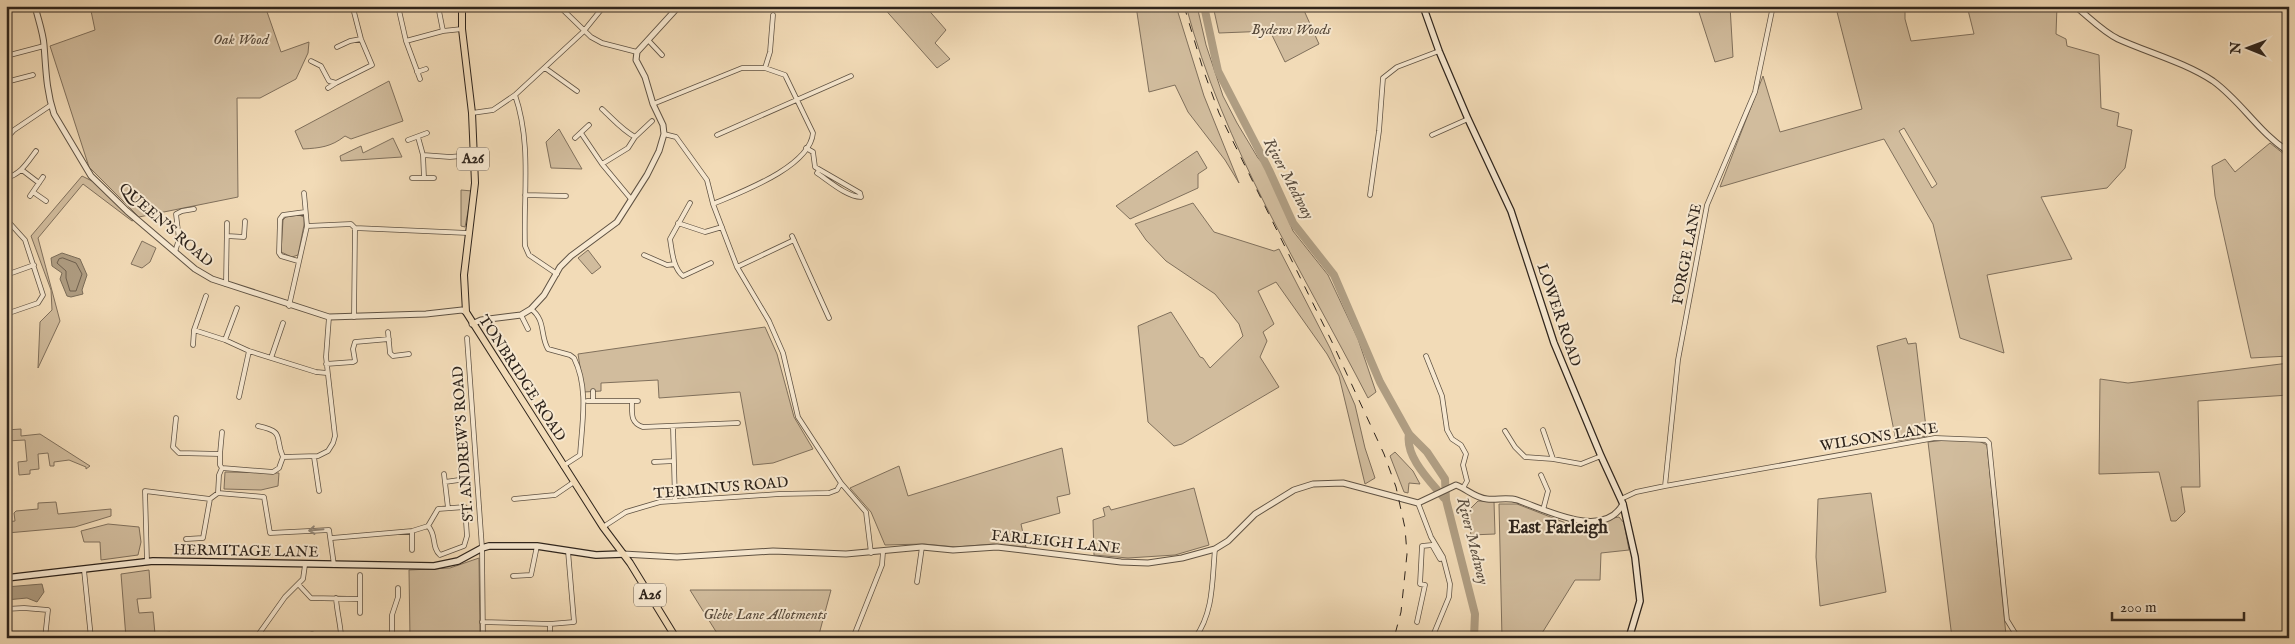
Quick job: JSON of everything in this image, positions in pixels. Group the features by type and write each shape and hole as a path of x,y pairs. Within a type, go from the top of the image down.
{"main road":[{"name":"TONBRIDGE ROAD","path":"462,6 462,29 472,113 474,194 464,276 466,312 563,466 623,554 676,638"},
{"name":"LOWER ROAD","path":"1423,6 1439,51 1468,119 1511,211 1554,343 1600,456 1622,501 1627,519 1640,601 1628,638"},
{"path":"482,548 537,546 596,555 623,554"},
{"name":"HERMITAGE LANE","path":"6,578 147,562 334,566 441,565 466,557 482,548"}],"street":[{"name":"QUEEN'S ROAD","path":"35,6 44,46 45,81 51,105 61,128 91,176 127,211 203,275 289,306 329,317 462,310 466,312"},
{"path":"398,6 406,41 420,79"},
{"path":"438,6 443,31"},
{"path":"472,113 493,110 515,95 583,32 604,6"},
{"path":"472,324 481,320 521,315 531,309 544,295 560,268 582,247 617,222 655,159 664,134 663,125 653,104 645,77 636,60 637,52 678,6"},
{"name":"FORGE LANE","path":"1665,486 1678,360 1708,205 1755,92 1773,6"},
{"path":"2075,6 2118,38 2175,62 2214,82 2267,135 2289,152"},
{"path":"562,8 583,32 602,43 637,52"},
{"path":"328,88 372,65 361,39 354,12"},
{"path":"765,68 770,52 773,15"},
{"path":"406,41 443,31 462,29"},
{"path":"337,47 350,41 361,39"},
{"path":"648,40 662,55"},
{"path":"6,56 44,46"},
{"path":"651,53 656,49"},
{"path":"1370,196 1380,123 1383,78 1397,66 1439,51"},
{"path":"311,61 321,66 330,81 336,83"},
{"path":"545,68 577,91"},
{"path":"653,104 742,68 765,68 785,75 814,133 812,142 785,171 714,204"},
{"path":"417,72 426,69"},
{"path":"6,82 33,75"},
{"path":"717,135 851,76"},
{"path":"515,95 522,116 525,240 527,252 557,274"},
{"path":"6,139 14,130 51,105"},
{"path":"602,109 625,131 635,137"},
{"path":"1432,136 1468,119"},
{"path":"602,164 628,148 635,137 652,121"},
{"path":"575,138 589,125"},
{"path":"408,140 427,133"},
{"path":"581,133 602,164 631,199"},
{"path":"664,134 676,137 707,180 737,267 769,321 783,353 798,418 841,483 866,512 871,553"},
{"path":"418,137 423,155 424,178"},
{"path":"806,148 813,152 815,167 860,193 861,197 856,197 833,184 817,173 819,170"},
{"path":"6,178 16,175 22,170 36,151"},
{"path":"423,155 438,157 473,155"},
{"path":"22,170 39,182"},
{"path":"43,177 32,194 46,201"},
{"path":"412,178 434,178"},
{"path":"833,184 838,179"},
{"path":"289,306 307,226 304,193"},
{"path":"525,195 566,196"},
{"path":"690,204 670,239 675,264 679,273 683,276 711,263"},
{"path":"175,252 178,239 176,214 182,210 194,209"},
{"path":"298,261 281,256 279,253 280,220 283,215 305,212"},
{"path":"6,220 23,235 42,287 43,295 41,300 6,314"},
{"path":"227,236 244,237 245,221"},
{"path":"226,284 227,222"},
{"path":"678,222 704,232 722,227"},
{"path":"307,226 351,224 355,228 468,234"},
{"path":"354,317 355,228"},
{"path":"737,267 793,238 829,309 829,318"},
{"path":"644,255 667,264 675,264"},
{"path":"6,275 34,265"},
{"path":"193,345 194,330 206,296"},
{"path":"225,340 237,308"},
{"path":"531,309 538,314 541,320 548,349 570,354 574,358 585,401 580,455 563,466"},
{"path":"521,315 528,328"},
{"path":"283,457 314,457 328,451 335,436 326,364 326,339 329,317"},
{"path":"270,358 283,323"},
{"path":"194,330 270,358 316,372 327,373"},
{"path":"388,332 390,353 393,356 409,354"},
{"name":"ST. ANDREW'S ROAD","path":"467,338 482,548 483,638"},
{"path":"326,364 353,362 355,360 353,349 355,342 388,339"},
{"path":"239,397 249,351"},
{"path":"1426,356 1442,396 1447,430 1452,439 1461,445 1466,454 1463,465 1467,481 1460,487 1442,491 1418,503 1430,536 1443,557 1450,584 1449,598 1432,638"},
{"path":"593,392 593,401"},
{"path":"587,401 638,400"},
{"path":"632,401 632,417 638,425 643,427 738,423"},
{"path":"176,418 173,447 175,450 179,452 220,454"},
{"path":"222,468 268,473 274,472 279,468 283,457 279,436 274,431 258,426"},
{"path":"672,427 675,501"},
{"path":"1543,430 1553,459"},
{"path":"1505,431 1515,447 1525,457 1581,464 1600,456"},
{"path":"218,494 219,475 222,468 220,465 220,454 222,432"},
{"path":"1546,438 1553,436"},
{"name":"WILSONS LANE","path":"1665,486 1935,438 1965,437 1986,440 1989,443 1994,478 2007,620 2018,638"},
{"path":"314,457 319,491"},
{"path":"654,462 674,461"},
{"path":"444,474 448,508"},
{"path":"1541,475 1547,479 1548,491 1543,510"},
{"path":"445,482 459,480"},
{"path":"514,499 555,495 574,482"},
{"name":"TERMINUS ROAD","path":"603,526 626,512 660,502 779,494 829,493 837,490 841,483"},
{"name":"FARLEIGH LANE","path":"623,554 677,557 773,551 833,554 871,553 922,547 953,550 998,547 1135,563 1182,558 1215,549 1228,541 1255,514 1294,490 1313,484 1353,485 1418,503"},
{"path":"1613,515 1622,501 1636,492 1665,486"},
{"path":"1460,487 1480,498 1515,500 1576,521 1599,519 1613,515 1627,519"},
{"path":"147,562 145,491 210,499 218,494 264,497 270,533 329,530 332,538 334,566"},
{"path":"186,539 203,538 210,499"},
{"path":"332,538 412,531 428,526 438,509 465,507 467,536 464,546 440,555 436,550 434,532 428,526"},
{"path":"412,531 412,550"},
{"path":"1417,622 1425,585 1420,584 1422,546 1428,544 1434,546 1440,558 1443,557"},
{"path":"513,576 531,575 537,546"},
{"path":"917,582 922,547"},
{"path":"1194,638 1200,630 1209,610 1215,549"},
{"path":"482,622 550,624 574,622 568,551"},
{"path":"853,638 882,565 883,552"},
{"path":"256,638 285,597 304,576 305,565"},
{"path":"84,570 91,638"},
{"path":"360,575 360,613"},
{"path":"298,584 311,598 360,599"},
{"path":"392,638 392,615 398,597 398,588"},
{"path":"336,598 341,635 344,635"},
{"path":"6,609 48,610 45,638"},
{"path":"550,624 550,638"}],"green space":[{"name":"Oak Wood","path":"90,6 265,6 281,52 309,42 308,53 296,79 260,98 237,98 238,197 139,217 89,167 50,46 95,30"},
{"path":"882,6 925,6 946,30 935,43 950,59 937,68"},
{"path":"1136,6 1176,6 1204,96 1239,183 1225,160 1188,112 1175,85 1149,92"},
{"path":"1186,6 1197,6 1206,45 1223,96 1258,158 1266,167 1293,231 1328,275 1358,339 1376,392 1368,398 1291,255 1242,158 1202,58"},
{"name":"Bydews Woods","path":"1213,6 1302,6 1319,44 1285,62 1270,31 1219,33"},
{"path":"1697,6 1730,6 1733,57 1715,62"},
{"path":"1845,6 1905,6 1905,19 1911,41 1974,34 1967,6 2057,6 2056,34 2066,39 2067,46 2099,55 2101,108 2119,113 2117,126 2132,130 2125,168 2107,188 2041,197 2072,259 1987,275 2004,353 1960,338 1933,224 1884,139 1720,187 1763,76 1780,132 1862,109 1836,8","holes":["1904,128 1937,184 1932,188 1899,131"]},
{"path":"389,81 403,121 351,139 345,136 335,143 303,149 295,131"},
{"path":"559,129 582,169 551,168 546,142"},
{"path":"393,138 402,157 341,161 340,156 361,146 363,153"},
{"path":"2270,143 2289,158 2289,356 2251,358 2215,196 2212,166 2225,159 2235,172"},
{"path":"1197,151 1207,168 1198,174 1198,188 1130,219 1116,206"},
{"path":"82,176 94,182 134,220 132,221 83,184 38,238 60,321 38,368 40,322 52,310 51,290 31,236"},
{"path":"461,190 472,191 465,227 461,226"},
{"path":"1193,203 1214,232 1274,251 1279,249 1330,348 1355,405 1365,448 1375,478 1365,484 1339,376 1327,354 1276,282 1258,291 1274,324 1263,332 1267,341 1260,357 1279,387 1182,444 1174,446 1148,422 1138,326 1171,312 1200,357 1203,358 1210,368 1243,336 1239,324 1215,294 1166,261 1146,240 1135,224"},
{"path":"299,215 304,217 304,225 298,255 292,257 281,252 283,220 286,217"},
{"path":"142,241 156,248 150,262 142,268 131,264"},
{"path":"588,250 601,267 592,274 578,258"},
{"path":"765,327 777,354 794,417 813,449 773,463 753,465 740,392 659,398 658,380 601,383 601,391 584,392 578,354"},
{"path":"1906,338 1908,344 1916,343 1927,436 1896,441 1877,346"},
{"path":"2289,363 2289,395 2198,401 2200,487 2181,487 2185,512 2176,521 2171,521 2159,472 2099,474 2100,379 2128,383"},
{"path":"21,429 21,436 40,434 90,466 86,469 86,467 69,460 54,462 54,466 50,466 48,453 38,454 39,469 30,470 30,474 19,475 18,462 27,461 25,440 6,441 6,430"},
{"path":"1946,440 1979,441 1987,445 2006,635 2009,638 1952,638 1928,442"},
{"path":"1062,448 1070,494 1057,497 1060,513 1021,524 1026,547 993,544 956,547 924,544 885,545 871,512 850,488 899,466 908,496"},
{"path":"1395,452 1413,471 1420,484 1409,483 1408,493 1404,492 1390,456"},
{"path":"225,472 279,473 278,486 261,490 224,489"},
{"path":"1194,488 1209,545 1175,555 1128,558 1094,555 1093,520 1105,516 1103,508 1109,506 1111,510"},
{"path":"1871,493 1886,592 1820,606 1816,557 1818,499"},
{"path":"1478,501 1494,501 1495,534 1471,535 1467,512"},
{"path":"56,502 58,514 111,509 111,516 75,527 7,533 7,522 15,521 14,513 16,511 38,509 38,503"},
{"path":"1499,504 1517,504 1571,525 1619,517 1624,523 1629,550 1601,553 1600,580 1575,580 1539,638 1502,638"},
{"path":"108,524 139,527 141,542 138,555 101,560 100,542 84,542 81,531"},
{"path":"479,558 480,638 410,638 409,570 450,568"},
{"path":"149,570 151,598 137,599 139,613 153,612 155,634 170,632 170,638 126,638 121,574"},
{"name":"Glebe Lane Allotments","path":"690,590 831,590 818,638 720,638"}],"water":[{"path":"62,253 80,259 87,275 82,290 83,294 67,296 60,279 62,273 52,266 51,258"},
{"path":"42,584 44,592 37,602 27,598 6,600 6,587"}],"waterway":[{"name":"River Medway","path":"1204,6 1218,71 1269,170 1293,223 1334,275 1380,382 1409,434 1427,452 1445,479 1446,500 1475,614 1474,638"},
{"name":"River Medway","path":"1409,434 1409,443 1415,460 1444,498"}],"railway":[{"path":"1184,6 1203,69 1219,113 1332,342 1384,454 1396,487 1405,528 1407,554 1401,612 1394,638"}],"district":[{"name":"East Farleigh","path":"1558,528"}]}
